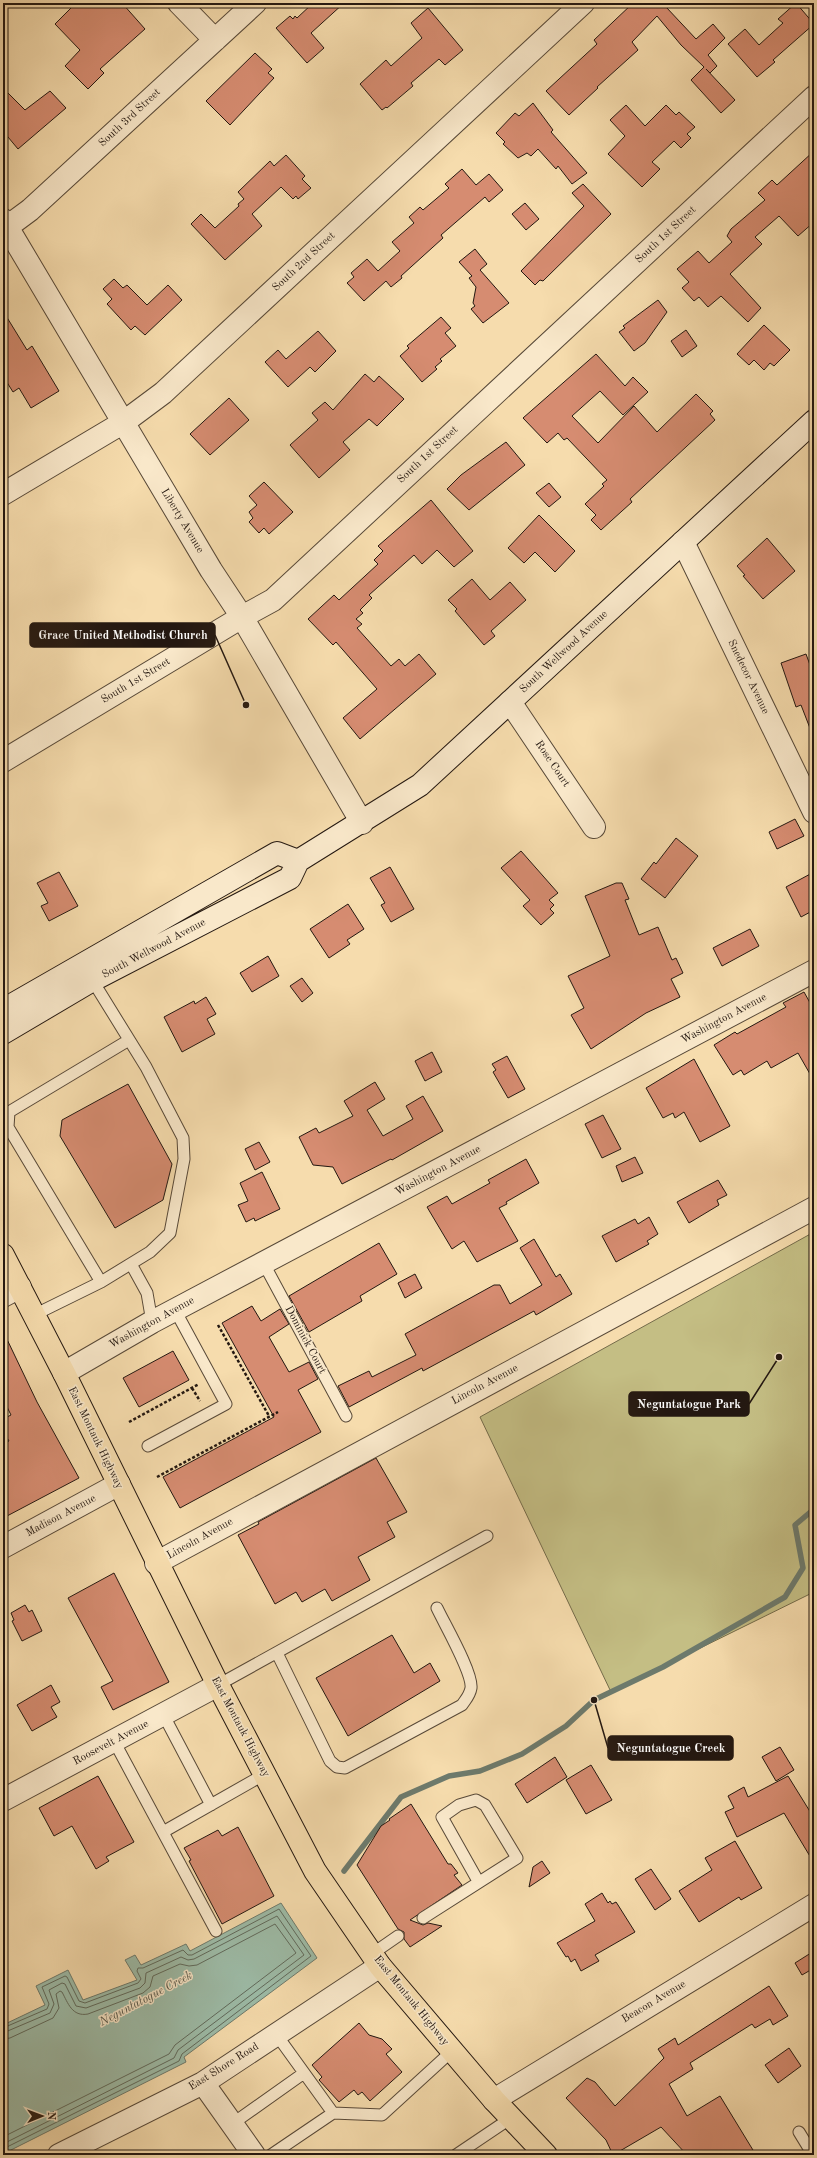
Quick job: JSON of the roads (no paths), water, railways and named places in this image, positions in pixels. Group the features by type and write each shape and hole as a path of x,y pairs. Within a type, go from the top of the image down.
{"main road":[{"name":"East Montauk Highway","path":"3,1255 11,1292 34,1315 119,1484 156,1563 315,1871 376,1960 494,2100 546,2155"}],"street":[{"path":"179,3 215,40"},
{"name":"South 3rd Street","path":"4,226 30,210 255,3"},
{"name":"South 2nd Street","path":"3,494 124,422 163,393 583,3"},
{"name":"South 1st Street","path":"3,761 242,617 273,600 814,96"},
{"name":"Liberty Avenue","path":"4,226 124,422 211,570 242,617 362,822"},
{"name":"South Wellwood Avenue","path":"3,1033 92,981 290,878 298,861 420,785 814,421"},
{"name":"Snedecor Avenue","path":"683,542 814,812"},
{"name":"Rose Court","path":"510,702 594,827"},
{"name":"South Wellwood Avenue","path":"3,1010 277,853 298,861"},
{"name":"Washington Avenue","path":"64,1373 152,1322 264,1264 814,971"},
{"name":"Lincoln Avenue","path":"156,1563 814,1208"},
{"name":"Madison Avenue","path":"3,1547 119,1484"},
{"name":"Roosevelt Avenue","path":"3,1800 218,1685"},
{"name":"Beacon Avenue","path":"494,2100 814,1905"},
{"name":"East Shore Road","path":"59,2155 203,2083 276,2034 376,1960"},
{"path":"203,2083 254,2155"}],"lane":[{"path":"34,1315 101,1282 132,1264 150,1252 170,1233 184,1159 184,1138 146,1067 92,981 92,969 104,953"},
{"path":"101,1282 8,1127 10,1112 129,1040"},
{"path":"132,1264 147,1293 152,1322"},
{"name":"Dominick Court","path":"264,1264 346,1416"},
{"path":"148,1446 226,1404 175,1310"},
{"path":"218,1685 487,1536"},
{"path":"277,1653 330,1761 337,1767 344,1768 462,1704 468,1696 471,1687 467,1671 437,1608"},
{"path":"163,1714 211,1805"},
{"path":"114,1741 216,1931"},
{"path":"163,1832 265,1774"},
{"path":"423,1918 478,1881 517,1858 485,1805 476,1800 459,1805 442,1817 478,1881"},
{"path":"376,1960 398,1936"},
{"path":"276,2034 333,2113"},
{"path":"272,2155 333,2113 382,2115 452,2051"},
{"path":"232,2124 304,2073"},
{"path":"456,2155 511,2118"},
{"path":"799,2132 813,2155"}],"water":[{"path":"281,1903 317,1958 184,2057 186,2062 3,2154 3,2025 45,2005 36,1986 68,1970 83,2000 137,1980 125,1960 135,1955 141,1965 186,1944 190,1951"}],"waterway":[{"name":"Neguntatogue Creek","path":"344,1871 401,1797 449,1776 480,1771 522,1754 566,1726 594,1700 663,1667 785,1597 803,1568 795,1525 814,1509"}],"place":[{"name":"Grace United Methodist Church","path":"246,705"},
{"name":"Neguntatogue Park","path":"779,1357"},
{"name":"Neguntatogue Creek","path":"594,1700"}]}
